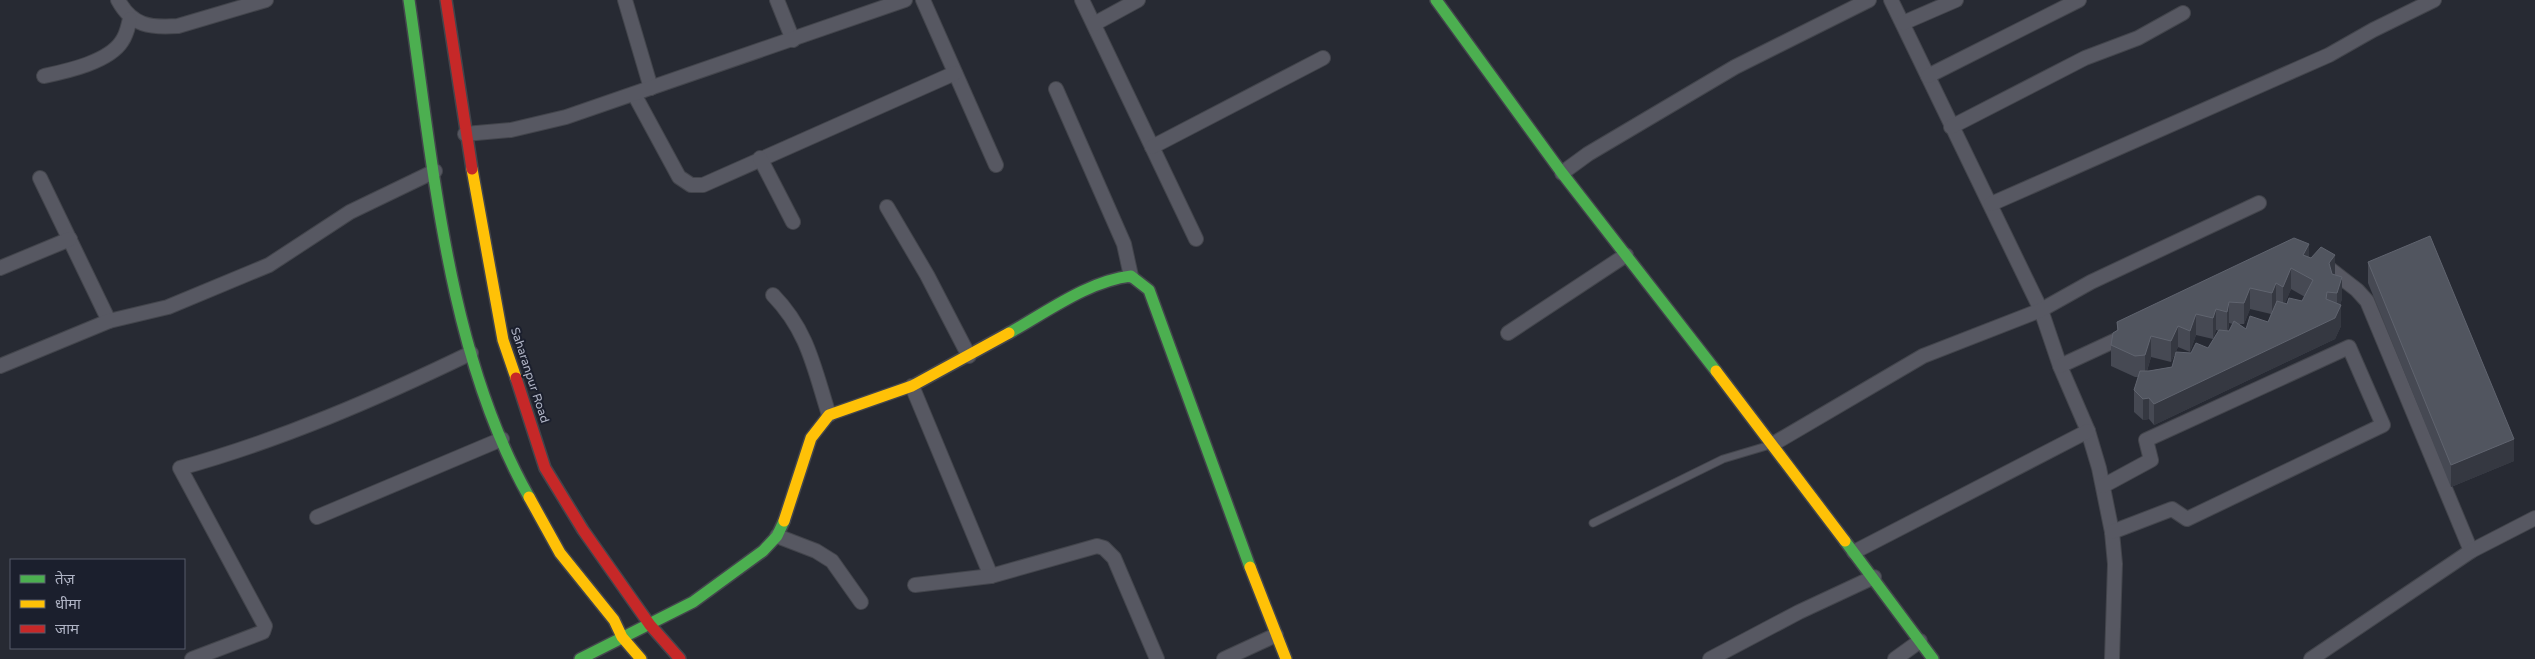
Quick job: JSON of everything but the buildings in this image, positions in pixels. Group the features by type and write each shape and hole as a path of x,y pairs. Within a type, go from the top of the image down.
{"street":[{"path":"118,0 130,19 152,26 178,26 266,0"},
{"path":"408,0 450,274 482,390 519,480 560,553 614,620 622,637 641,659"},
{"name":"Saharanpur Road","path":"446,0 465,134 503,340 545,468 583,530 650,625 680,659"},
{"path":"625,0 651,88"},
{"path":"777,0 794,40"},
{"path":"465,134 534,126 794,40 905,0"},
{"path":"923,0 996,165"},
{"path":"1082,0 1196,239"},
{"path":"1094,24 1138,0"},
{"path":"1436,0 1562,173 1773,444 1874,577 1933,659"},
{"path":"1562,173 1588,154 1735,67 1868,0"},
{"path":"1891,0 2041,310 2060,366 2088,431 2103,486 2112,532 2115,564 2112,659"},
{"path":"1903,24 1956,0"},
{"path":"1928,76 2079,0"},
{"path":"1991,204 2329,55 2373,30 2434,0"},
{"path":"1951,127 2085,58 2138,38 2183,13"},
{"path":"44,76 84,66 110,52 122,42 130,19"},
{"path":"1152,147 1322,58"},
{"path":"634,94 676,173 686,183 696,185 708,184 760,158 955,73"},
{"path":"1056,89 1124,244 1131,276 1149,290 1155,302 1222,494 1286,659"},
{"path":"760,158 793,222"},
{"path":"0,366 109,321 168,307 269,265 350,212 435,171"},
{"path":"40,178 109,321"},
{"path":"1773,444 1923,356 2041,310 2091,282 2259,204"},
{"path":"887,207 927,275 969,356"},
{"path":"0,268 70,239"},
{"path":"1508,333 1626,255"},
{"path":"2310,258 2320,262 2357,290 2367,301 2471,551"},
{"path":"580,659 693,602 763,550 777,536 786,517 811,438 829,414 876,400 912,386 969,356 1051,308 1098,284 1114,278 1131,276"},
{"path":"774,295 788,310 803,335 813,357 829,414"},
{"path":"2060,366 2138,330"},
{"path":"2103,486 2151,460 2146,440 2348,347 2383,424 2187,519 2172,509 2112,532"},
{"path":"192,659 263,632 265,626 180,468 280,438 388,393 471,353"},
{"path":"912,386 991,576"},
{"path":"1854,552 2088,431"},
{"path":"317,517 502,439"},
{"path":"2311,659 2471,551 2535,518"},
{"path":"777,536 816,551 832,560 861,602"},
{"path":"915,585 991,576 1097,546 1104,548 1114,558 1157,659"},
{"path":"1710,659 1799,612 1874,577"},
{"path":"1224,659 1276,635"},
{"path":"1895,659 1920,641"}],"lane":[{"path":"1593,523 1723,459 1773,444"}],"traffic: fast":[{"path":"409,0 436,190 447,255 461,319 479,381 501,441 529,497"},
{"path":"1436,0 1562,173 1716,371"},
{"path":"1009,333 1068,298 1115,279 1131,276 1149,290 1250,567"},
{"path":"580,659 693,602 763,551 777,536 784,521"},
{"path":"1845,541 1933,659"}],"traffic: slow":[{"path":"472,169 503,340 516,378"},
{"path":"784,521 811,438 829,415 912,386 1009,333"},
{"path":"1716,371 1845,541"},
{"path":"529,497 560,553 614,620 622,637 641,659"},
{"path":"1250,567 1286,659"}],"traffic: jam":[{"path":"446,0 472,169"},
{"path":"516,378 545,468 583,530 650,625 680,659"}]}
